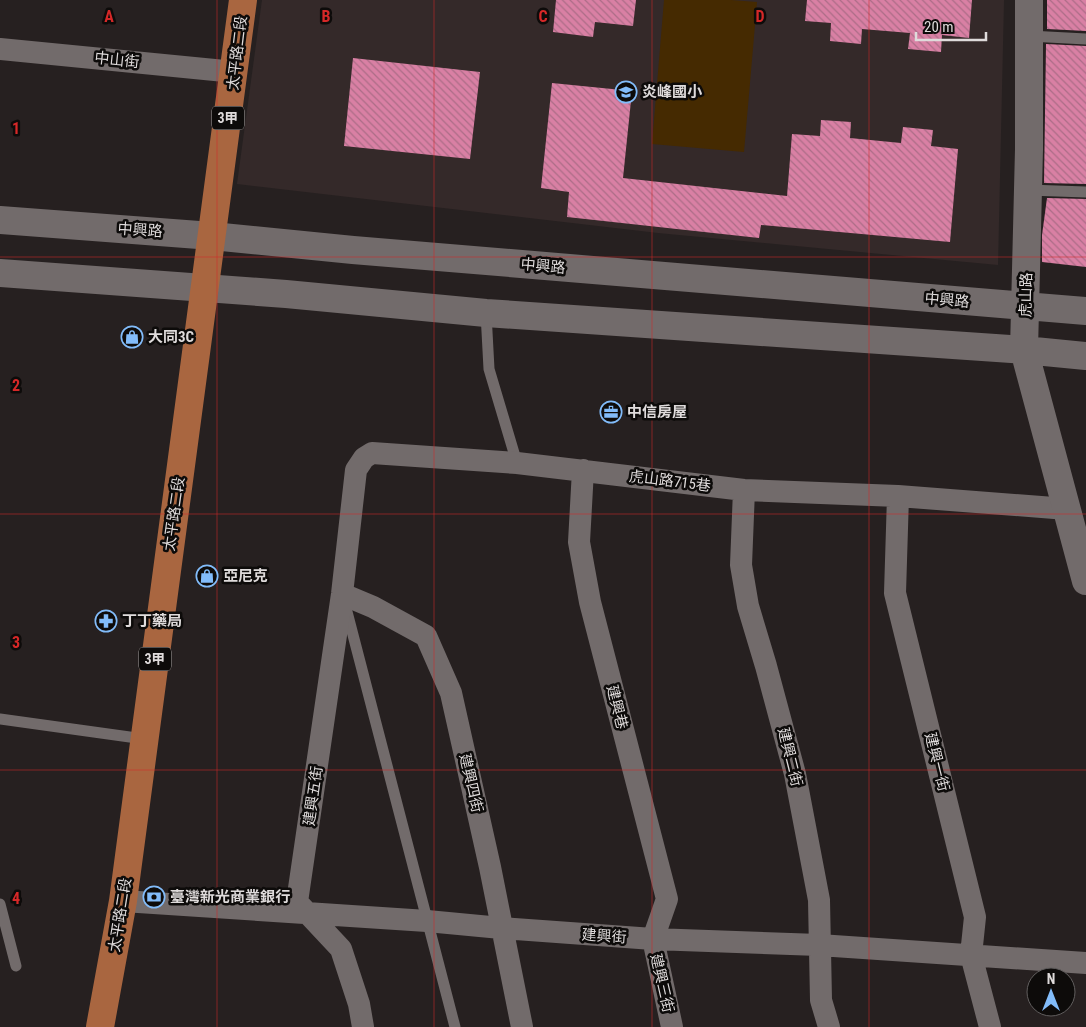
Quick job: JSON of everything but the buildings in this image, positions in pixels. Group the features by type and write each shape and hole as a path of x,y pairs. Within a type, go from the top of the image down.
{"main road":[{"name":"太平路二段","path":"100,1027 123,901 204,289 235,72 243,0"}],"street":[{"name":"虎山路","path":"1029,0 1030,149 1024,350 1086,581"},
{"name":"中山街","path":"0,49 235,72"},
{"name":"中興路","path":"0,220 212,236 363,251 1086,311"},
{"path":"0,273 286,294 486,313 1024,350 1086,356"},
{"name":"虎山路715巷","path":"347,545 356,470 364,458 372,453 517,463 744,490 898,496 1067,509"},
{"name":"建興巷","path":"583,470 578,542 590,602 667,899 653,939"},
{"name":"建興二街","path":"744,490 742,565 747,598 795,774 819,900 821,1000 829,1027"},
{"name":"建興一街","path":"898,496 895,593 975,917 971,955 990,1027"},
{"name":"建興五街","path":"347,545 342,594 297,902 341,949 359,1004 363,1027"},
{"name":"建興四街","path":"342,594 373,607 426,636 451,693 490,867 522,1027"},
{"name":"建興街","path":"123,901 427,920 501,928 653,939 819,946 1086,963"},
{"name":"建興三街","path":"653,939 672,1027"}],"lane":[{"path":"1029,36 1086,39"},
{"path":"1028,190 1086,192"},
{"path":"486,313 489,369 517,463"},
{"path":"342,594 455,1027"},
{"path":"0,719 144,738"},
{"path":"0,904 16,966"}],"shaded area":[{"name":"炎峰國小","path":"262,0 1004,0 998,265 658,233 237,184"},
{"path":"664,0 757,2 744,152 652,144"}],"place":[{"name":"炎峰國小","path":"626,92"},
{"name":"大同3C","path":"132,337"},
{"name":"中信房屋","path":"611,412"},
{"name":"亞尼克","path":"207,576"},
{"name":"丁丁藥局","path":"106,621"},
{"name":"臺灣新光商業銀行","path":"154,897"}]}
